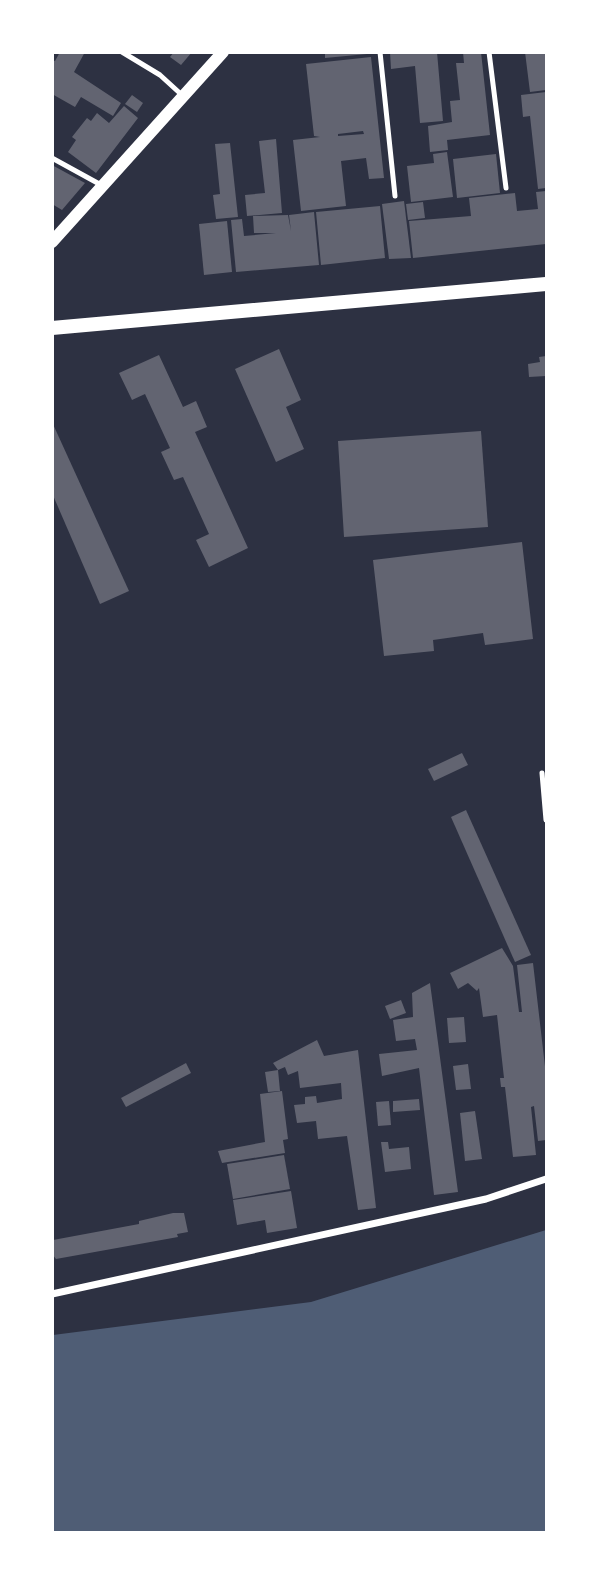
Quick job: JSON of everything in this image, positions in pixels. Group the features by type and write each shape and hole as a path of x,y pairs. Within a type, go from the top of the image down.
{"main road":[{"path":"52,328 547,284"}],"street":[{"path":"52,242 223,52"},
{"path":"52,1294 486,1199 547,1180"}],"lane":[{"path":"122,52 160,75 183,96"},
{"path":"380,52 395,197"},
{"path":"489,52 506,188"},
{"path":"52,158 103,186"},
{"path":"542,773 547,820"}],"water":[{"path":"546,1230 546,1532 53,1532 53,1335 311,1302"}],"building":[{"path":"60,52 85,52 74,72 121,103 113,116 81,97 75,107 52,94 52,60 55,61"},
{"path":"174,52 192,52 181,65 170,57"},
{"path":"325,52 367,52 367,54 325,58"},
{"path":"390,52 437,52 443,121 420,123 415,66 391,69"},
{"path":"463,52 481,52 490,135 447,140 448,150 430,152 428,126 452,122 450,101 460,100 456,63 464,63"},
{"path":"525,52 546,52 546,90 530,92"},
{"path":"371,57 384,178 369,179 366,158 341,161 346,206 301,211 293,140 320,137 314,136 306,64","holes":["363,131 364,134 338,136"]},
{"path":"546,92 546,188 538,189 530,116 523,117 521,95"},
{"path":"132,95 143,103 137,112 125,104"},
{"path":"124,106 138,118 96,173 68,152 76,140 72,137 87,118 91,121 97,113 109,123"},
{"path":"276,139 282,213 247,216 245,195 265,193 259,141"},
{"path":"230,143 238,217 216,219 213,195 220,194 215,144"},
{"path":"447,152 453,197 411,202 407,166 434,163 433,154"},
{"path":"496,154 500,193 457,198 453,159"},
{"path":"52,165 85,183 62,210 52,204"},
{"path":"546,191 546,244 413,258 409,221 471,216 469,198 515,193 517,211 538,209 536,192"},
{"path":"404,201 411,258 389,259 382,204"},
{"path":"423,202 425,218 408,220 406,204"},
{"path":"380,206 385,258 321,265 316,212"},
{"path":"314,212 319,265 236,272 231,220 242,219 244,236 276,233 254,233 253,216 288,215 291,231 289,215"},
{"path":"227,221 232,272 204,275 199,224"},
{"path":"279,349 301,400 286,407 304,449 276,462 235,369"},
{"path":"159,355 183,407 196,401 207,427 195,432 248,548 209,567 196,540 209,534 183,477 174,480 161,452 170,448 145,394 132,400 119,373"},
{"path":"546,356 546,376 529,377 528,364 540,362 539,357"},
{"path":"52,422 129,591 100,604 52,493"},
{"path":"481,431 488,527 344,537 338,441"},
{"path":"522,542 533,639 485,645 483,633 433,640 434,651 384,656 373,560"},
{"path":"462,753 468,765 434,781 428,769"},
{"path":"466,810 531,955 515,962 451,817"},
{"path":"502,948 513,966 519,1012 522,1012 517,965 533,963 546,1075 546,1140 538,1141 534,1106 531,1107 536,1155 513,1157 505,1087 501,1087 500,1078 504,1078 497,1015 483,1017 479,988 477,991 468,983 458,989 450,973"},
{"path":"430,983 458,1192 434,1195 419,1068 382,1076 379,1054 417,1050 415,1039 396,1041 393,1020 413,1017 412,993"},
{"path":"401,1000 406,1013 390,1019 385,1006"},
{"path":"464,1017 466,1042 449,1043 447,1018"},
{"path":"317,1040 324,1056 358,1050 376,1208 358,1210 347,1136 318,1139 316,1121 297,1123 294,1105 305,1104 305,1097 316,1096 317,1103 342,1099 341,1083 300,1088 298,1071 288,1075 285,1067 278,1070 273,1063"},
{"path":"186,1063 191,1073 126,1107 121,1098"},
{"path":"468,1064 471,1089 456,1090 453,1066"},
{"path":"278,1070 280,1091 268,1092 265,1072"},
{"path":"282,1091 288,1139 283,1140 285,1153 222,1163 218,1151 265,1142 260,1094"},
{"path":"419,1099 420,1110 393,1112 393,1101"},
{"path":"389,1101 391,1125 378,1126 376,1102"},
{"path":"475,1111 482,1159 465,1161 460,1113"},
{"path":"381,1142 388,1142 389,1149 409,1147 411,1169 385,1172"},
{"path":"284,1155 290,1189 233,1199 227,1164"},
{"path":"291,1191 297,1228 267,1233 265,1220 237,1225 233,1200"},
{"path":"184,1213 188,1232 177,1234 178,1237 56,1259 52,1254 53,1240 139,1224 139,1221"}]}
